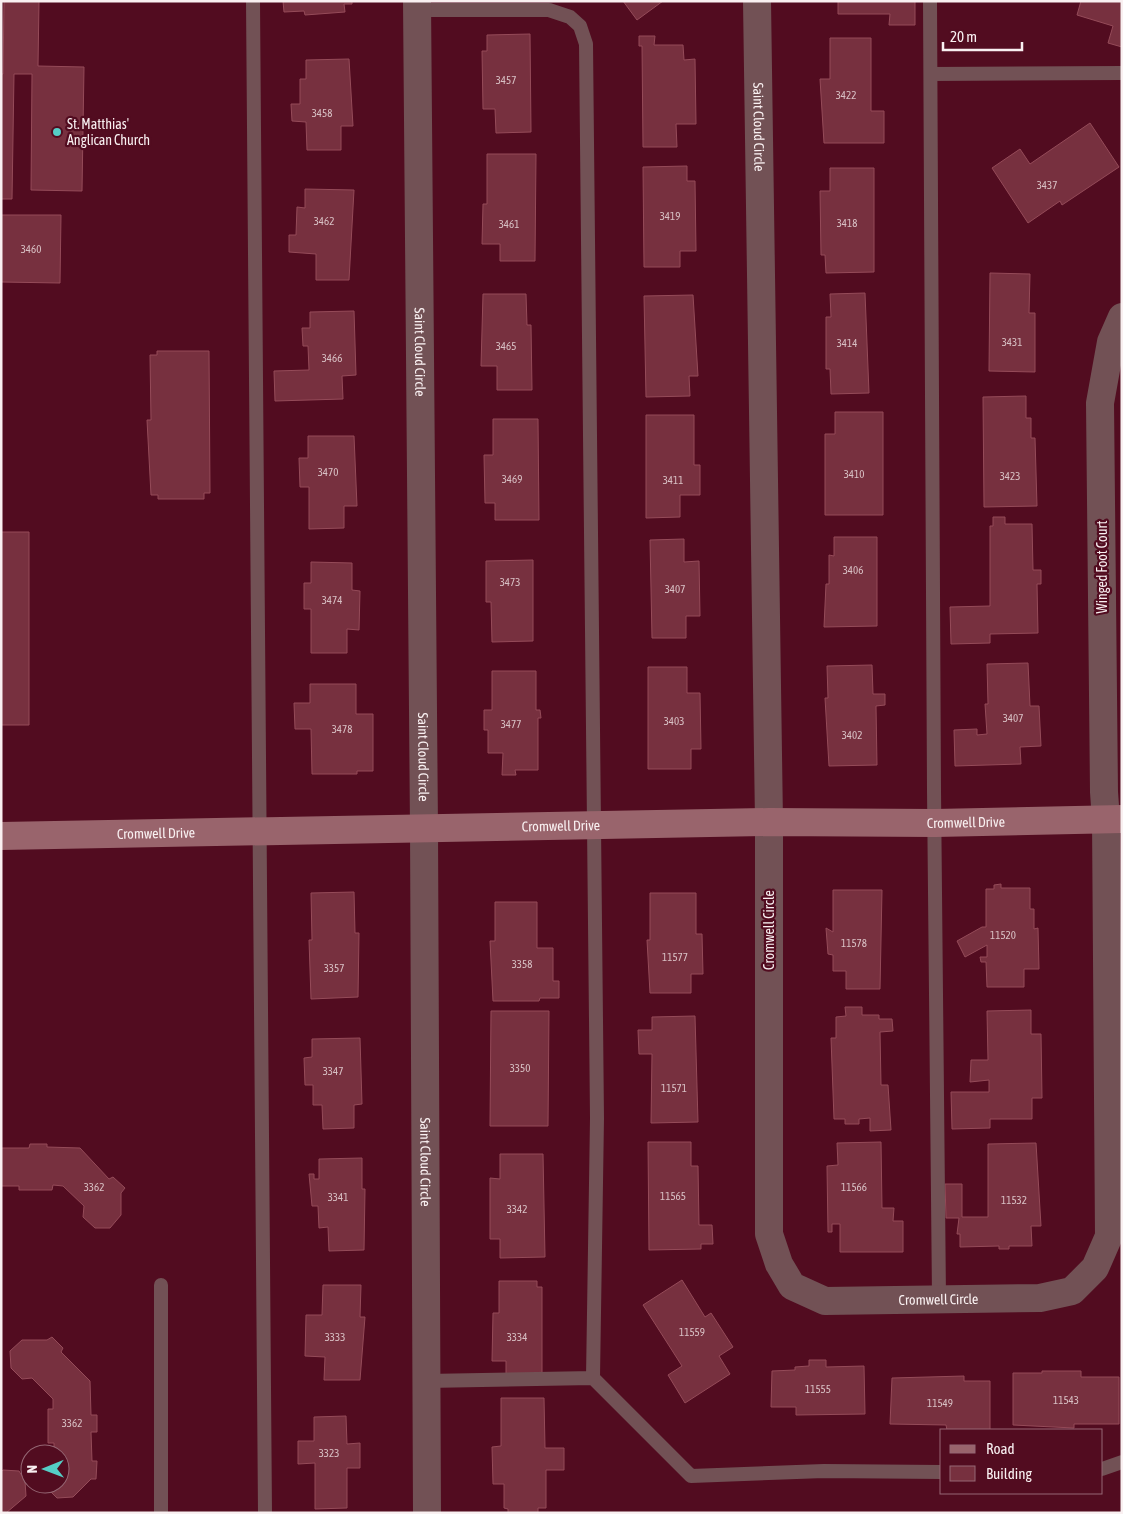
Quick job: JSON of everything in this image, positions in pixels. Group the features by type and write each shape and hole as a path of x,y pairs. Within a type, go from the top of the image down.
{"street":[{"name":"Saint Cloud Circle","path":"757,1 769,822"},
{"name":"Saint Cloud Circle","path":"417,6 424,829 427,1513"},
{"name":"Winged Foot Court","path":"1114,819 1104,792 1100,403 1111,342 1122,317"},
{"name":"Cromwell Drive","path":"1,836 769,822 1114,819"},
{"name":"Cromwell Circle","path":"769,822 769,1234 780,1264 792,1286 825,1301 1040,1298 1072,1291 1095,1268 1109,1236 1114,819"}],"lane":[{"path":"253,1 265,1513"},
{"path":"930,1 939,1298"},
{"path":"417,6 549,10 570,17 580,26 586,44 597,1118 592,1378"},
{"path":"931,74 1122,73"},
{"path":"160,1513 161,1284"},
{"path":"426,1381 592,1378 691,1476 824,1471 940,1472"},
{"path":"1103,1469 1122,1462"}],"building":[{"name":"St. Matthias' Anglican Church","path":"4,1 39,1 38,66 84,67 82,191 31,190 32,74 14,74 12,199 1,199 1,74 3,74"},
{"path":"283,1 352,1 352,4 344,4 345,12 305,15 304,11 284,12"},
{"path":"623,1 663,1 637,20"},
{"path":"838,1 915,1 915,25 889,25 890,14 838,14"},
{"path":"1081,1 1122,1 1122,47 1108,43 1113,26 1077,15"},
{"path":"530,34 531,132 496,133 495,109 483,109 482,51 487,51 487,35"},
{"path":"639,36 655,36 654,45 683,45 684,60 695,59 696,124 676,124 677,147 643,147 642,46 639,46"},
{"path":"830,38 871,38 871,111 884,111 884,143 824,143 820,79 830,79"},
{"path":"349,59 353,126 341,126 341,150 307,150 306,122 292,121 291,104 300,104 300,79 306,79 306,60"},
{"path":"1090,123 1119,167 1062,205 1060,201 1028,223 992,168 1020,149 1030,164"},
{"path":"487,154 536,154 535,261 500,261 500,244 482,244 483,204 487,204"},
{"path":"687,166 687,181 695,181 696,251 680,251 680,267 644,267 643,167"},
{"path":"830,168 874,168 874,272 826,273 825,255 821,255 820,191 830,191"},
{"path":"305,189 354,190 349,280 316,280 316,254 289,252 289,235 296,235 297,207 305,208"},
{"path":"1,215 61,215 60,283 1,282"},
{"path":"990,273 1030,274 1029,313 1035,313 1035,372 989,371"},
{"path":"865,293 869,393 831,394 830,369 826,369 826,317 831,317 830,294"},
{"path":"483,294 526,294 527,325 531,325 532,390 497,390 497,366 481,366"},
{"path":"693,295 698,376 689,376 690,396 646,397 644,296"},
{"path":"354,311 356,375 342,376 343,399 275,401 274,371 309,370 308,346 303,346 302,328 310,328 310,312"},
{"path":"157,351 209,351 210,493 204,493 204,499 158,499 158,495 151,495 147,420 151,420 150,355 157,355"},
{"path":"1026,396 1026,418 1031,418 1031,438 1035,438 1037,506 984,507 983,397"},
{"path":"835,412 883,412 883,515 825,515 825,434 835,434"},
{"path":"646,415 694,415 694,465 700,465 700,495 680,495 680,517 646,518"},
{"path":"493,419 538,419 539,520 495,520 495,503 485,503 484,455 493,455"},
{"path":"308,436 354,436 357,506 344,506 344,528 309,529 309,487 300,487 299,458 308,458"},
{"path":"993,517 1005,517 1005,524 1032,524 1033,570 1041,570 1041,584 1037,584 1038,633 990,634 990,643 951,644 950,607 990,606 990,526 993,526"},
{"path":"1,532 29,532 29,725 1,725"},
{"path":"834,537 877,537 877,626 824,627 826,584 829,584 829,555 834,556"},
{"path":"684,539 684,562 699,561 700,616 686,616 686,638 652,638 650,540"},
{"path":"533,560 533,641 492,642 491,602 486,602 486,561"},
{"path":"311,562 352,563 352,590 360,591 359,630 347,629 347,653 311,653 311,609 304,609 304,583 311,583"},
{"path":"1028,663 1030,706 1039,706 1041,746 1020,747 1021,764 955,766 954,730 977,729 977,735 987,734 985,704 988,704 987,664"},
{"path":"872,665 873,694 885,694 885,705 876,706 877,765 829,766 825,698 828,698 827,666"},
{"path":"648,667 687,667 687,693 700,693 701,749 691,749 691,769 648,769"},
{"path":"492,671 536,671 536,710 540,710 541,718 538,718 538,770 515,770 516,775 502,775 503,753 488,753 488,730 484,730 484,710 492,710"},
{"path":"310,684 356,684 356,714 373,714 373,771 357,771 357,774 312,774 311,729 295,729 294,703 310,703"},
{"path":"1001,884 1001,888 1030,888 1030,909 1034,909 1034,929 1038,928 1039,969 1024,969 1024,987 987,987 986,962 981,962 980,957 987,957 987,945 965,957 957,941 982,927 986,927 986,889 994,889 994,885"},
{"path":"833,890 882,890 880,989 846,989 846,971 833,971 833,955 828,954 826,928 833,932"},
{"path":"354,892 355,933 359,933 358,997 311,999 309,940 312,940 311,893"},
{"path":"650,893 696,893 696,934 702,934 703,974 691,974 691,993 650,993 647,940 650,940"},
{"path":"495,902 537,902 537,948 553,948 553,981 559,981 559,998 540,998 539,1001 493,1001 490,941 495,941"},
{"path":"845,1007 862,1007 862,1015 879,1015 879,1019 892,1019 893,1031 880,1032 881,1085 888,1085 891,1130 870,1131 870,1118 859,1119 859,1124 845,1124 845,1119 834,1119 831,1038 836,1038 836,1017 846,1016"},
{"path":"1031,1010 1031,1034 1041,1034 1042,1098 1032,1098 1032,1119 990,1119 990,1128 952,1129 951,1092 989,1092 989,1080 970,1082 971,1060 988,1060 987,1011"},
{"path":"491,1011 549,1011 548,1126 490,1126"},
{"path":"695,1016 698,1122 651,1123 652,1054 639,1054 638,1030 652,1030 652,1017"},
{"path":"360,1038 362,1104 354,1105 354,1128 323,1129 322,1105 313,1105 313,1085 305,1085 304,1058 312,1057 312,1039"},
{"path":"648,1142 691,1142 691,1166 698,1166 699,1225 712,1225 713,1244 701,1244 701,1249 649,1250"},
{"path":"881,1142 882,1208 894,1208 893,1221 903,1221 903,1252 840,1252 840,1224 832,1224 832,1232 828,1232 827,1166 838,1165 837,1143"},
{"path":"1036,1143 1041,1226 1031,1226 1032,1246 1009,1246 1009,1249 999,1249 999,1246 960,1247 960,1234 957,1234 959,1218 946,1218 945,1184 962,1184 962,1217 988,1217 988,1144"},
{"path":"30,1144 47,1144 47,1147 80,1148 109,1179 113,1177 125,1188 121,1193 121,1215 110,1228 95,1228 83,1217 84,1206 63,1186 53,1185 52,1190 19,1190 19,1186 1,1186 1,1148 29,1148"},
{"path":"500,1154 543,1154 545,1257 500,1258 500,1239 490,1239 490,1178 500,1179"},
{"path":"362,1158 362,1189 365,1189 364,1250 329,1251 328,1227 319,1228 318,1206 312,1206 309,1174 314,1174 314,1179 319,1179 319,1159"},
{"path":"682,1280 705,1317 711,1313 733,1347 719,1356 730,1374 685,1403 668,1375 682,1366 643,1305"},
{"path":"499,1281 537,1281 537,1287 542,1287 542,1378 506,1377 506,1361 492,1361 493,1313 499,1313"},
{"path":"323,1285 361,1285 360,1317 365,1317 360,1380 324,1380 325,1357 305,1356 306,1315 322,1315"},
{"path":"52,1337 63,1348 61,1352 90,1381 91,1415 97,1415 97,1432 91,1432 92,1461 97,1461 96,1479 91,1479 73,1497 57,1498 53,1494 70,1494 70,1444 48,1443 48,1409 53,1409 53,1399 32,1378 22,1379 11,1368 10,1351 22,1340 47,1340"},
{"path":"809,1360 826,1360 826,1367 864,1366 865,1414 796,1415 796,1407 771,1407 772,1371 795,1370 795,1367 809,1366"},
{"path":"1042,1371 1081,1371 1081,1377 1119,1377 1119,1424 1074,1424 1074,1428 1013,1425 1013,1373 1042,1373"},
{"path":"964,1376 964,1381 990,1381 990,1429 947,1429 946,1425 890,1424 892,1378"},
{"path":"501,1398 544,1398 545,1448 564,1448 564,1470 546,1470 546,1508 538,1508 538,1513 508,1513 508,1509 504,1508 504,1484 493,1484 492,1447 501,1446"},
{"path":"346,1416 347,1444 360,1443 360,1468 347,1468 347,1508 315,1509 315,1463 298,1464 298,1441 314,1441 314,1417"},
{"path":"3,1470 19,1471 20,1494 26,1494 26,1496 6,1513 1,1513 1,1472"}],"place":[{"name":"St. Matthias' Anglican Church","path":"57,132"}]}
